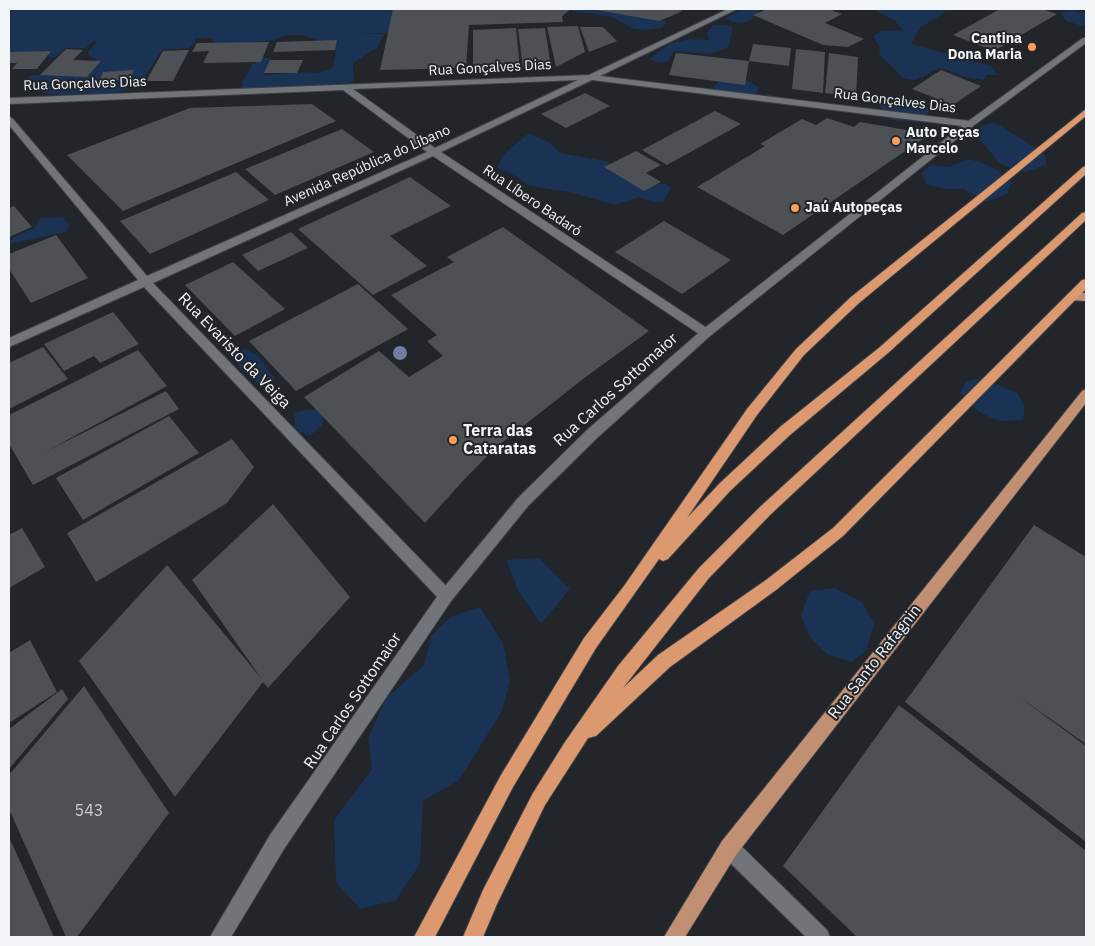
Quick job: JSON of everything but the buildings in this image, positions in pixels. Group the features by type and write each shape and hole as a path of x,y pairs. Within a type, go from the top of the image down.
{"highway":[{"path":"424,937 507,781 590,643 629,591 752,412 800,352 855,300 1086,112"},
{"path":"629,591 726,487 785,431 884,350 1086,169"},
{"path":"473,937 490,897 539,799 570,748 624,672 704,574 766,510 1086,215"},
{"path":"570,748 664,662 771,585 838,532 1079,297 1086,283"}],"main road":[{"name":"Rua Santo Rafagnin","path":"674,937 730,848 1086,394"}],"street":[{"name":"Avenida República do Líbano","path":"9,343 434,152 733,9"},
{"name":"Rua Carlos Sottomaior","path":"220,937 277,842 446,596 524,502 592,434 706,333 970,124 1086,40"},
{"name":"Rua Gonçalves Dias","path":"9,101 590,77 970,124"},
{"name":"Rua Líbero Badaró","path":"346,88 434,152 706,333"},
{"name":"Rua Evaristo da Veiga","path":"9,120 145,281 446,596"},
{"path":"730,848 820,937"}],"shaded area":[{"path":"9,9 399,9 394,33 355,34 384,34 377,48 353,63 354,81 345,85 243,90 242,81 249,72 251,65 265,58 271,58 264,75 317,73 332,68 336,52 332,44 301,35 283,36 275,40 215,46 211,38 195,38 195,42 189,48 162,50 139,86 95,98 44,93 21,84 32,75 86,73 97,59 90,57 88,52 97,41 94,40 86,48 65,48 54,58 49,57 47,53 9,54"},
{"path":"571,9 593,9 664,21 666,24 661,28 634,29 610,16 571,11"},
{"path":"743,9 761,9 752,19 743,23 732,22 725,18"},
{"path":"874,9 947,9 941,15 921,27 911,44 991,66 997,75 987,75 984,80 970,78 940,68 915,80 902,78 880,56 879,46 873,36 882,31 903,30 895,21"},
{"path":"1069,10 1086,13 1086,25 1082,26 1066,21 1060,13"},
{"path":"713,25 726,25 733,28 728,47 712,54 674,51 669,61 661,63 649,59 671,43 690,39 709,40 707,33"},
{"path":"740,77 759,87 756,95 742,99 721,97 714,87 722,78"},
{"path":"895,99 920,103 932,109 918,122 892,120 878,105"},
{"path":"994,122 1046,156 1046,165 1026,172 1000,164 975,133 982,126"},
{"path":"529,133 550,143 561,153 606,161 645,187 666,183 671,188 663,202 653,202 639,197 615,205 570,192 529,186 519,178 497,167 505,153"},
{"path":"968,159 996,169 1012,182 1007,194 986,202 964,189 948,189 927,185 921,173 931,165 949,167"},
{"path":"62,217 70,225 66,232 9,244 12,238 35,228 40,218"},
{"path":"245,349 256,354 275,379 265,389 240,369 233,352"},
{"path":"982,378 1017,393 1025,407 1023,420 999,421 979,412 960,393 966,381"},
{"path":"304,410 324,410 322,425 310,436 295,431 295,413"},
{"path":"539,558 570,589 541,624 518,590 506,560"},
{"path":"835,588 862,602 874,623 866,651 852,662 827,654 809,636 801,615 810,591"},
{"path":"480,607 503,643 510,680 502,711 459,780 423,801 420,864 396,900 360,909 336,882 334,820 372,769 368,738 387,697 424,665 431,636 450,617"}],"place":[{"name":"Cantina Dona Maria","path":"1032,47"},
{"name":"Auto Peças Marcelo","path":"896,141"},
{"name":"Jaú Autopeças","path":"795,208"},
{"name":"Terra das Cataratas","path":"453,440"}]}
